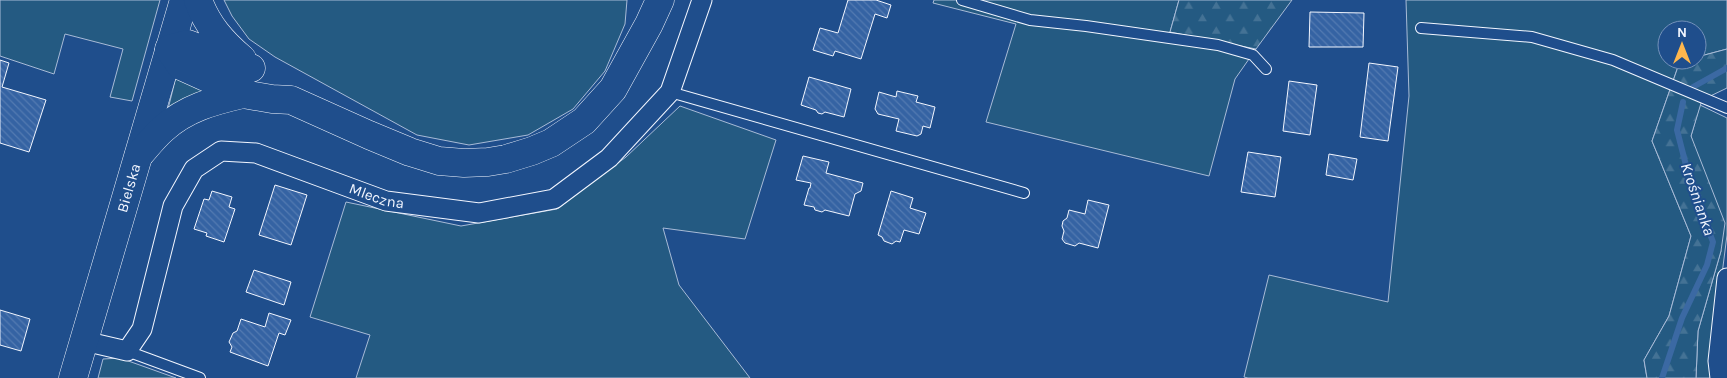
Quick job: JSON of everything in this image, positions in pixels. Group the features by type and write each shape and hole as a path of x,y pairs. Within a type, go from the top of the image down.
{"main road":[{"name":"Bielska","path":"73,378 184,0"},
{"path":"198,0 213,30 222,42 251,68 279,86 291,100"},
{"path":"623,73 634,44 641,0"},
{"path":"251,68 188,44 169,49 181,66 243,94 291,100 410,152 439,160 464,163 488,162 506,159 551,143 584,121 614,89 660,0"},
{"path":"139,155 162,130 180,115 204,104 243,94"}],"street":[{"name":"Mleczna","path":"127,351 142,329 173,206 194,169 221,151 256,153 386,201 479,213 554,198 609,158 670,92 702,0"},
{"path":"1720,378 1718,361 1727,278"},
{"path":"84,341 127,351"}],"lane":[{"path":"962,0 1030,20 1086,26 1218,46 1253,55 1266,69"},
{"path":"1421,28 1532,36 1613,60 1727,108"},
{"path":"670,92 1024,193"},
{"path":"127,351 200,378"}],"green space":[{"path":"0,0 160,0 132,101 110,97 123,49 65,34 54,74 0,56"},
{"path":"224,0 627,0 625,24 605,71 573,109 528,135 469,145 417,135 275,57 249,39 232,16"},
{"path":"934,0 1179,0 1170,32 1256,49 1235,79 1209,176 986,122 1016,24 933,3"},
{"path":"1179,0 1292,0 1256,49 1170,32"},
{"path":"1406,0 1727,0 1727,49 1707,54 1707,20 1657,20 1657,70 1677,70 1652,141 1691,236 1669,316 1644,360 1647,378 1244,377 1269,275 1388,302 1409,96"},
{"path":"1727,49 1727,88 1702,100 1691,136 1725,223 1721,251 1698,331 1696,378 1647,378 1644,360 1669,316 1691,236 1652,141 1677,70 1707,70 1707,54"},
{"path":"176,77 210,88 168,109"},
{"path":"1700,105 1727,118 1727,235 1712,353 1714,378 1696,378 1698,331 1721,251 1691,136"},
{"path":"680,106 776,140 745,239 663,228 679,285 750,378 356,378 370,335 310,317 346,202 461,226 557,209 626,157"},
{"path":"120,358 176,378 98,378 103,359"}],"building":[{"path":"848,0 876,0 891,5 887,18 875,14 861,59 835,51 833,56 813,50 820,28 838,33"},
{"path":"1310,12 1364,13 1363,47 1309,47"},
{"path":"0,60 9,63 2,87 46,100 29,152 0,143"},
{"path":"1369,63 1398,67 1388,141 1360,137"},
{"path":"809,77 851,89 844,117 825,112 822,114 818,113 816,110 801,105"},
{"path":"1289,81 1317,85 1310,135 1283,131"},
{"path":"897,91 918,96 916,102 935,107 930,128 923,126 921,134 917,136 896,131 899,119 878,114 875,109 879,92 896,97"},
{"path":"1248,152 1281,157 1275,197 1241,192"},
{"path":"1329,154 1357,159 1353,180 1326,175"},
{"path":"803,156 829,162 826,173 863,183 861,191 855,194 849,216 825,210 822,212 815,210 814,207 804,205 811,183 796,180"},
{"path":"275,185 307,195 291,245 259,235"},
{"path":"212,191 232,197 229,207 235,209 224,242 206,236 207,233 194,229 204,199 209,200"},
{"path":"891,191 913,198 910,208 926,213 919,234 904,230 900,242 896,241 892,244 884,241 878,235"},
{"path":"1088,200 1109,205 1098,248 1079,243 1075,246 1065,243 1062,239 1064,231 1063,221 1067,218 1069,210 1085,214"},
{"path":"254,270 291,282 284,305 246,292"},
{"path":"0,310 30,319 21,351 0,345"},
{"path":"269,313 291,320 285,335 279,333 268,366 230,352 232,347 229,342 233,333 237,331 241,319 265,327"}],"waterway":[{"name":"Krośnianka","path":"1693,87 1727,68"},
{"name":"Krośnianka","path":"1662,378 1682,318 1707,265 1713,242 1690,181 1677,130 1683,102"}]}
